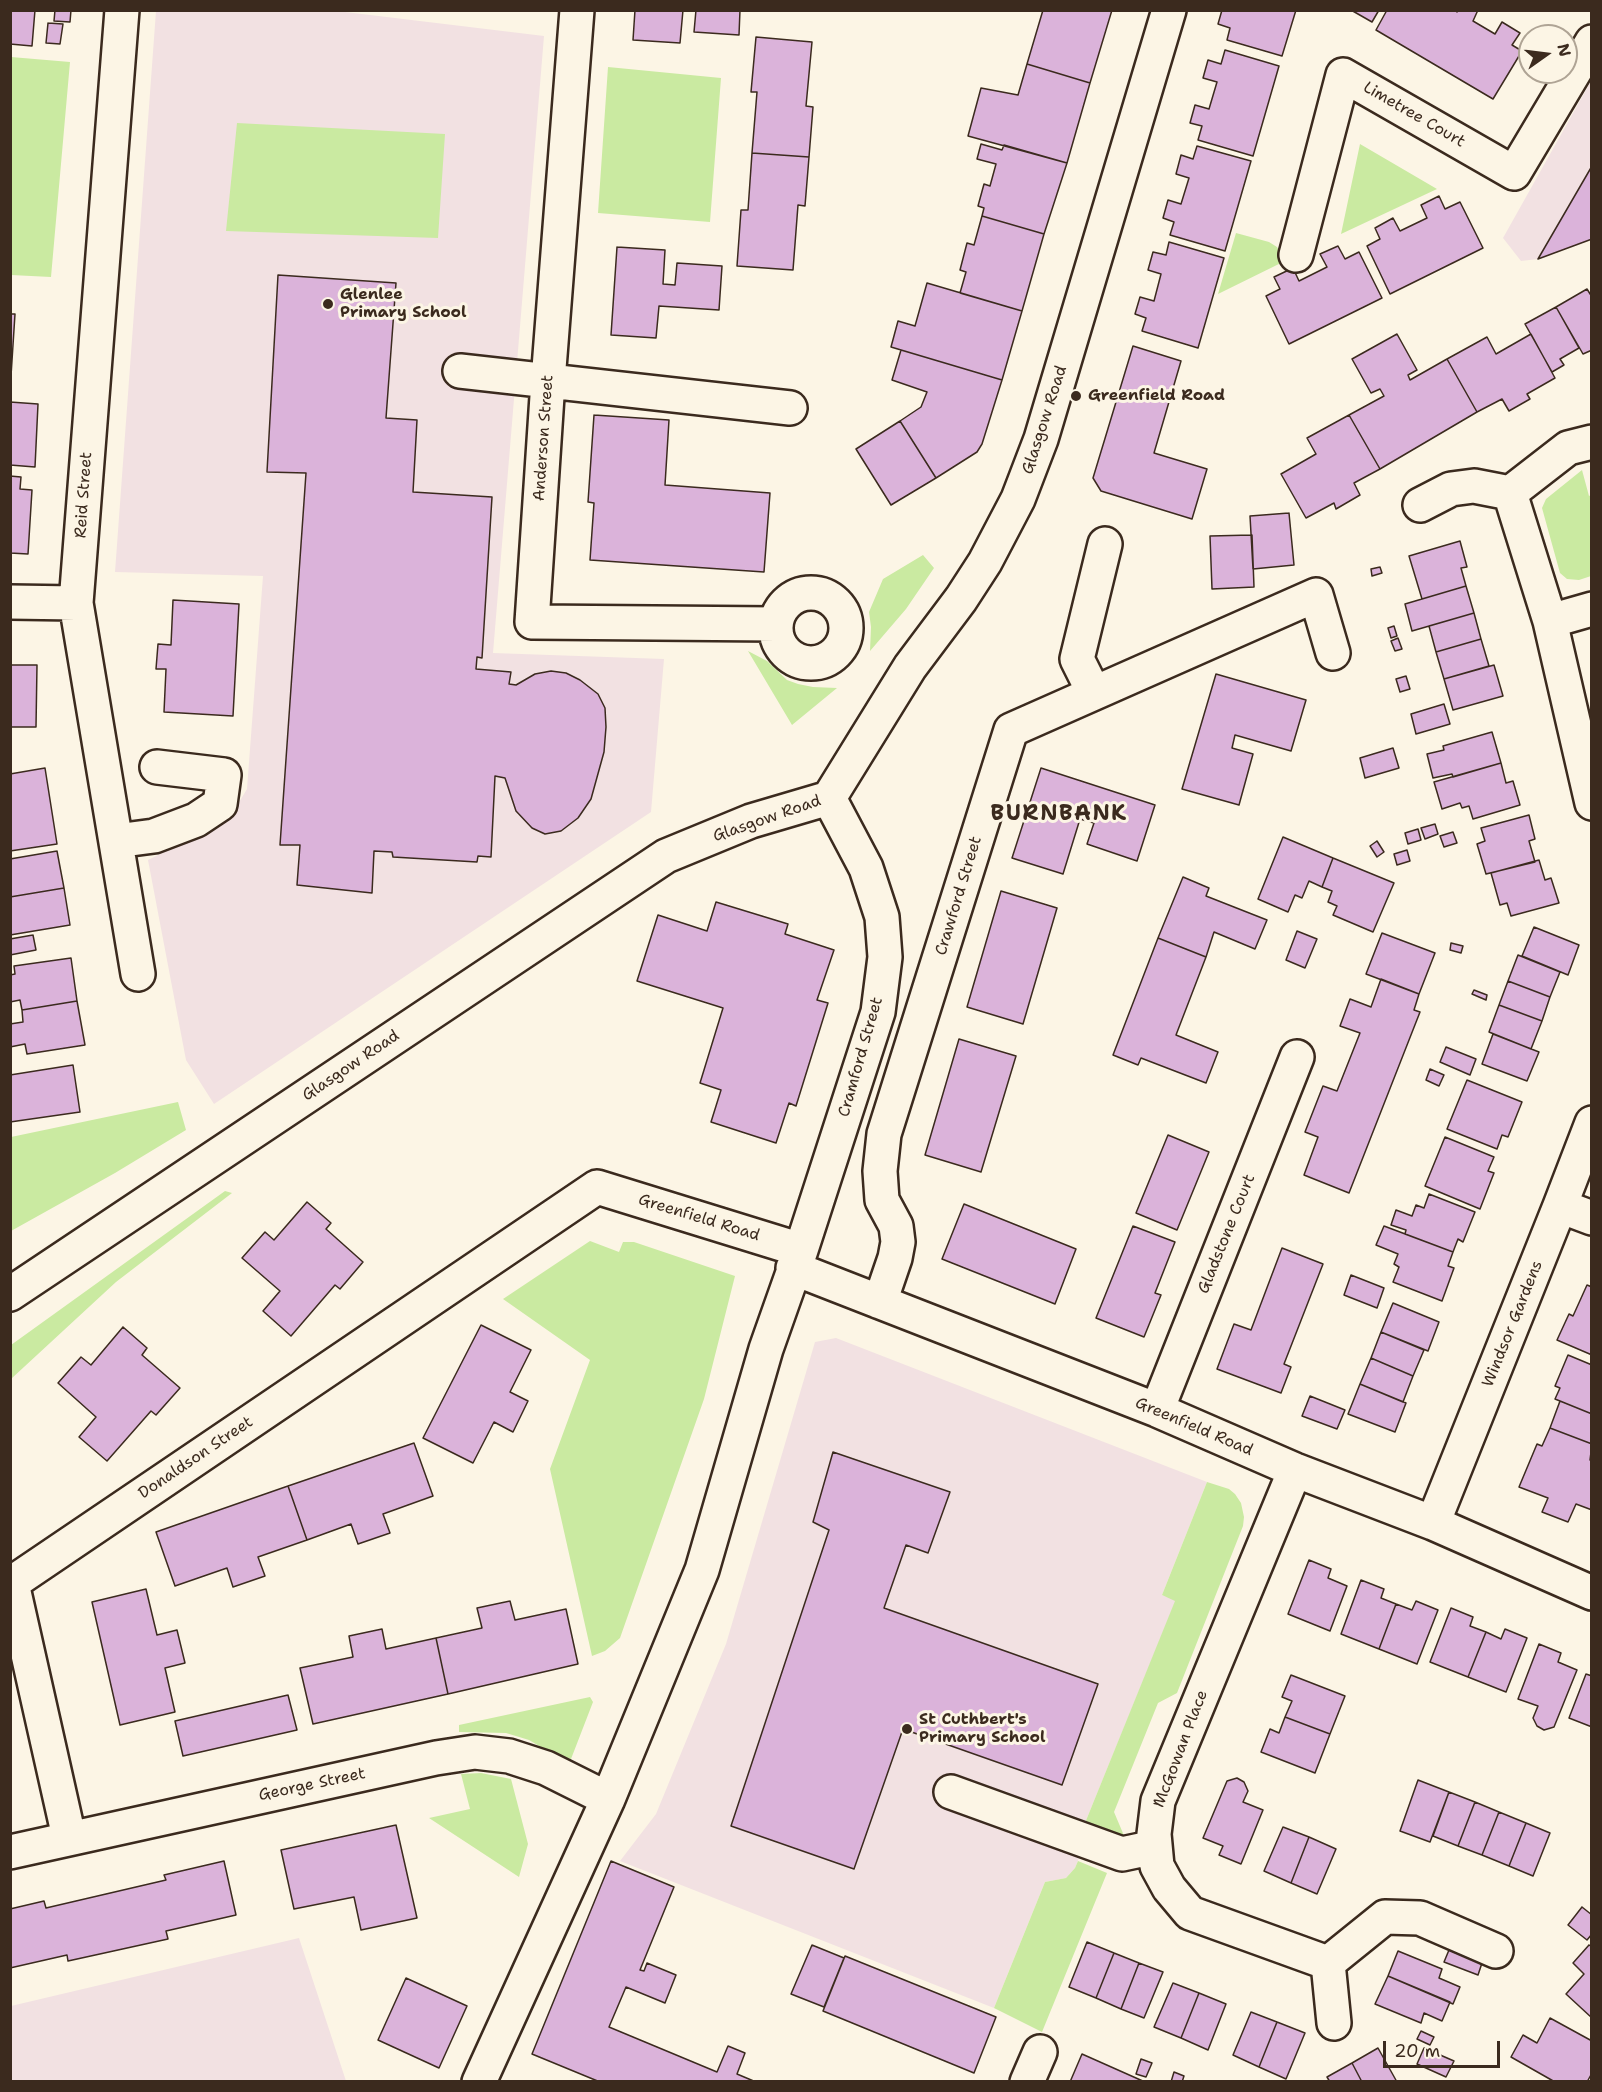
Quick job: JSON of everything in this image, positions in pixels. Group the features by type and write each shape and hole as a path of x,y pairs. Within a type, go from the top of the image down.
{"street":[{"name":"Reid Street","path":"122,10 76,603 138,974"},
{"name":"Anderson Street","path":"577,10 532,622 776,624"},
{"name":"Glasgow Road","path":"10,1294 666,856 751,821 829,798 910,667 961,599 985,562 1018,499 1041,439 1169,10"},
{"name":"Limetree Court","path":"1296,255 1343,75 1514,172 1592,42"},
{"path":"460,372 789,408"},
{"path":"1420,505 1451,489 1474,486 1510,493 1568,448 1592,442"},
{"path":"1510,493 1550,621 1592,803"},
{"path":"1094,693 1077,659 1105,544"},
{"name":"Crawford Street","path":"880,1302 898,1242 896,1226 882,1200 880,1171 884,1134 1011,730 1316,595 1333,653"},
{"path":"10,602 76,603"},
{"path":"1550,621 1592,609"},
{"path":"116,841 154,836 196,820 220,804 224,775 157,767"},
{"name":"Cramford Street","path":"480,2081 608,1798 702,1570 766,1349 878,1012 885,957 882,917 866,868 829,798"},
{"name":"Gladstone Court","path":"1157,1410 1297,1057"},
{"name":"Windsor Gardens","path":"1433,1523 1592,1123"},
{"name":"Greenfield Road","path":"597,1187 797,1259 880,1302 1157,1410 1295,1470 1433,1523 1592,1593"},
{"name":"Donaldson Street","path":"69,1837 17,1636 12,1582 597,1187"},
{"path":"1560,1206 1592,1218"},
{"name":"McGowan Place","path":"1295,1470 1158,1801 1154,1834 1157,1866 1169,1888 1190,1913 1328,1963"},
{"name":"George Street","path":"10,1852 69,1837 424,1760 475,1752 509,1756 546,1768 608,1798"},
{"path":"951,1792 1122,1854 1155,1847"},
{"path":"1334,2023 1328,1963 1385,1917 1420,1918 1497,1951"},
{"path":"1027,2082 1040,2052"}],"shaded area":[{"name":"Glenlee Primary School","path":"156,11 337,11 544,36 493,653 664,659 651,812 214,1104 186,1060 148,860 192,838 238,804 247,789 263,576 115,572"},
{"path":"1591,81 1591,239 1538,259 1521,261 1503,238"},
{"name":"St Cuthbert's Primary School","path":"836,1338 1207,1482 1162,1595 1176,1600 1085,1823 1078,1861 1066,1878 1045,1882 994,2008 620,1861 656,1814 726,1644 815,1342"},
{"path":"299,1938 346,2081 11,2081 11,2006"}],"green space":[{"path":"11,57 70,62 51,277 11,275"},
{"path":"608,67 721,78 710,222 598,213"},
{"path":"237,123 445,134 438,238 226,231"},
{"path":"1360,144 1437,189 1341,234"},
{"path":"1236,233 1269,242 1277,247 1285,261 1218,294"},
{"path":"1582,470 1589,496 1591,495 1591,576 1579,580 1567,579 1560,573 1542,508 1546,499"},
{"path":"923,555 934,568 906,609 870,651 869,612 883,579"},
{"path":"748,651 767,661 787,680 813,687 837,688 792,725"},
{"path":"178,1102 186,1130 11,1231 11,1137"},
{"path":"225,1191 232,1193 116,1282 11,1379 11,1345"},
{"path":"590,1241 619,1252 623,1242 634,1242 735,1276 704,1399 620,1638 605,1651 592,1656 550,1469 590,1360 503,1299"},
{"path":"1207,1482 1229,1489 1235,1494 1241,1503 1243,1526 1177,1693 1158,1703 1114,1812 1125,1838 1085,1823 1175,1601 1162,1595"},
{"path":"590,1697 593,1702 571,1759 556,1756 529,1740 506,1733 459,1732 459,1725"},
{"path":"481,1773 511,1779 528,1844 519,1877 429,1818 470,1809 461,1774"},
{"path":"1078,1861 1107,1873 1042,2032 994,2008 1045,1882 1066,1878"}],"building":[{"path":"10,10 35,10 32,46 10,44"},
{"path":"55,10 71,10 70,22 54,21"},
{"path":"635,10 683,10 680,43 633,40"},
{"path":"696,10 740,10 739,35 694,32"},
{"path":"1043,10 1112,10 1090,83 1027,64"},
{"path":"1222,10 1296,10 1282,56 1227,40 1230,28 1218,24"},
{"path":"1351,10 1379,10 1372,22"},
{"path":"1387,10 1454,10 1457,12 1458,10 1478,10 1473,21 1495,34 1502,22 1518,32 1512,45 1518,49 1518,58 1493,99 1376,30"},
{"path":"48,23 63,24 60,44 46,43"},
{"path":"756,37 812,42 806,106 813,107 809,157 752,153 757,92 751,92"},
{"path":"1225,50 1279,66 1253,156 1198,140 1202,126 1190,123 1195,105 1209,109 1217,82 1203,78 1208,60 1221,64"},
{"path":"1027,64 1090,83 1067,163 968,136 981,88 1018,95"},
{"path":"981,144 1002,150 1004,145 1067,163 1044,234 982,216 984,208 978,206 984,184 990,186 996,164 977,159"},
{"path":"1197,146 1251,161 1225,251 1170,235 1174,222 1163,218 1168,200 1181,204 1189,178 1176,174 1181,155 1193,159"},
{"path":"752,153 809,157 805,206 798,205 793,270 737,266 741,210 748,210"},
{"path":"1592,166 1592,239 1538,259"},
{"path":"1439,196 1445,209 1460,202 1483,248 1390,294 1367,246 1380,239 1375,228 1393,218 1400,231 1427,218 1421,205"},
{"path":"982,216 1044,234 1022,311 960,293 966,272 960,270 967,243 974,245"},
{"path":"1169,242 1224,258 1198,348 1142,331 1146,318 1135,314 1140,297 1154,301 1161,274 1148,270 1153,252 1166,255"},
{"path":"1338,246 1345,259 1359,252 1382,298 1289,344 1266,296 1280,289 1274,277 1293,268 1299,281 1327,267 1320,254"},
{"path":"617,247 665,250 663,284 675,285 677,263 722,266 719,310 659,306 656,338 611,335"},
{"name":"Glenlee Primary School","path":"278,275 396,283 386,418 417,420 413,492 492,497 482,658 477,657 476,669 511,672 509,684 516,685 535,674 551,671 566,673 580,680 598,694 605,708 604,752 591,799 578,818 561,831 545,834 532,828 516,811 505,778 495,776 491,857 478,856 477,862 393,857 392,852 374,851 372,893 297,885 300,845 280,845 306,473 267,472"},
{"path":"927,283 1022,311 1002,380 891,347 898,321 915,326"},
{"path":"1587,289 1592,297 1592,350 1583,354 1556,307"},
{"path":"1556,307 1579,348 1560,359 1564,365 1552,372 1525,324"},
{"path":"10,314 15,314 11,376 10,376"},
{"path":"1397,334 1417,370 1408,375 1410,380 1447,359 1477,412 1380,469 1349,415 1384,396 1380,389 1371,393 1352,359"},
{"path":"1531,334 1555,378 1527,394 1530,399 1509,411 1502,399 1477,412 1447,359 1487,337 1496,354"},
{"path":"1133,346 1181,361 1154,453 1207,469 1192,519 1101,491 1093,478"},
{"path":"901,350 1002,380 982,444 977,452 936,478 900,421 921,407 927,392 892,380"},
{"path":"10,402 38,404 35,467 10,465"},
{"path":"594,415 669,420 665,485 770,493 764,572 590,560 594,503 588,502"},
{"path":"1349,415 1380,469 1354,483 1360,495 1336,509 1334,503 1306,518 1281,474 1316,454 1307,438"},
{"path":"900,421 936,478 891,505 856,449"},
{"path":"10,476 21,477 20,489 32,490 28,554 10,553"},
{"path":"1289,513 1294,565 1253,569 1250,516"},
{"path":"1252,535 1254,587 1212,589 1210,536"},
{"path":"1460,541 1467,567 1461,568 1466,586 1422,599 1409,556"},
{"path":"1380,567 1382,573 1372,576 1371,569"},
{"path":"1466,586 1474,613 1412,631 1405,604"},
{"path":"173,600 239,604 233,716 164,712 166,669 156,669 158,644 171,645"},
{"path":"1474,613 1481,639 1436,652 1429,626"},
{"path":"1394,626 1397,636 1391,638 1388,628"},
{"path":"1398,638 1402,649 1395,651 1391,641"},
{"path":"1481,639 1489,666 1444,679 1436,652"},
{"path":"10,665 37,665 36,727 10,727"},
{"path":"1494,665 1503,696 1453,710 1444,679"},
{"path":"1216,674 1306,700 1291,751 1235,735 1232,748 1253,754 1239,805 1182,789"},
{"path":"1406,676 1410,689 1400,692 1396,679"},
{"path":"1444,704 1450,724 1416,734 1411,714"},
{"path":"1492,732 1501,763 1453,777 1452,774 1433,778 1427,754 1444,750 1443,746"},
{"path":"1393,748 1399,768 1365,778 1360,758"},
{"path":"1501,763 1506,783 1513,781 1520,805 1473,819 1469,806 1462,808 1460,803 1442,809 1434,782"},
{"path":"45,768 57,844 10,851 10,774"},
{"path":"1041,768 1155,805 1137,861 1087,844 1094,823 1080,819 1063,874 1012,858"},
{"path":"1529,815 1535,839 1529,841 1535,862 1486,874 1477,844 1485,841 1481,828"},
{"path":"1435,824 1438,834 1425,839 1421,828"},
{"path":"1418,829 1421,840 1408,844 1405,833"},
{"path":"1453,832 1457,843 1444,847 1440,836"},
{"path":"1283,837 1333,858 1322,887 1309,881 1302,898 1295,895 1288,912 1258,899"},
{"path":"1377,841 1384,852 1377,857 1370,846"},
{"path":"1407,850 1410,861 1397,865 1394,854"},
{"path":"57,851 64,888 10,897 10,859"},
{"path":"1333,858 1394,883 1373,932 1333,915 1337,906 1328,902 1332,891 1322,887"},
{"path":"1539,860 1545,880 1551,878 1559,903 1511,916 1507,903 1500,905 1491,873"},
{"path":"1183,877 1209,888 1206,896 1267,920 1255,949 1214,932 1206,957 1158,938"},
{"path":"64,888 70,925 10,935 10,897"},
{"path":"1001,891 1057,908 1023,1024 967,1007"},
{"path":"716,902 788,924 785,934 834,950 817,1000 828,1003 796,1106 789,1103 776,1143 711,1122 721,1090 700,1083 723,1008 637,981 658,915 707,931"},
{"path":"1534,927 1579,945 1568,975 1522,956"},
{"path":"1297,931 1317,939 1305,968 1286,960"},
{"path":"1382,933 1435,953 1419,994 1366,974"},
{"path":"33,935 36,950 10,955 10,939"},
{"path":"1158,938 1206,957 1176,1035 1218,1052 1206,1083 1141,1058 1138,1065 1113,1055"},
{"path":"1451,943 1463,946 1461,953 1450,950"},
{"path":"1518,955 1560,972 1550,997 1508,981"},
{"path":"71,958 77,1001 22,1010 20,1000 10,1002 10,975 15,974 14,966"},
{"path":"1381,979 1419,994 1414,1010 1420,1012 1349,1193 1304,1175 1318,1137 1305,1132 1323,1086 1337,1091 1360,1033 1340,1026 1350,999 1371,1007"},
{"path":"1508,981 1550,997 1542,1021 1499,1005"},
{"path":"1474,990 1487,995 1486,1000 1472,994"},
{"path":"77,1001 85,1045 27,1054 25,1044 10,1047 10,1024 23,1022 22,1010"},
{"path":"1499,1005 1542,1021 1531,1049 1489,1032"},
{"path":"1493,1034 1539,1052 1527,1081 1482,1064"},
{"path":"959,1039 1016,1056 981,1172 925,1155"},
{"path":"1446,1047 1476,1059 1470,1075 1440,1062"},
{"path":"73,1065 80,1112 10,1122 10,1075"},
{"path":"1430,1069 1444,1075 1439,1086 1426,1080"},
{"path":"1467,1080 1522,1102 1508,1137 1502,1135 1497,1149 1447,1129"},
{"path":"1168,1135 1209,1152 1177,1230 1136,1213"},
{"path":"1445,1137 1494,1157 1488,1171 1494,1173 1480,1209 1425,1186"},
{"path":"1429,1194 1475,1212 1463,1242 1458,1239 1453,1252 1405,1234 1406,1230 1391,1225 1396,1210 1412,1216 1416,1205 1424,1208"},
{"path":"307,1202 331,1223 326,1229 363,1262 340,1289 335,1285 291,1336 263,1311 280,1291 242,1258 265,1232 274,1240"},
{"path":"964,1204 1076,1249 1055,1304 942,1259"},
{"path":"1133,1226 1175,1242 1155,1293 1161,1295 1144,1337 1096,1318"},
{"path":"1384,1226 1453,1252 1448,1266 1454,1268 1442,1301 1393,1282 1399,1267 1394,1264 1398,1254 1376,1245"},
{"path":"1282,1248 1323,1264 1284,1364 1291,1367 1281,1393 1217,1369 1234,1324 1251,1330"},
{"path":"1351,1275 1384,1288 1377,1308 1344,1295"},
{"path":"1587,1285 1592,1287 1592,1355 1557,1340 1569,1314 1573,1316"},
{"path":"1393,1303 1439,1322 1428,1351 1381,1332"},
{"path":"481,1325 531,1350 510,1392 528,1401 513,1432 494,1422 473,1463 423,1438"},
{"path":"123,1327 147,1348 142,1355 180,1388 156,1415 151,1411 107,1461 79,1437 96,1417 58,1383 81,1357 91,1365"},
{"path":"1381,1332 1424,1350 1413,1376 1371,1358"},
{"path":"1568,1355 1592,1365 1592,1414 1555,1399 1560,1388 1555,1386"},
{"path":"1371,1358 1413,1376 1403,1402 1360,1384"},
{"path":"1360,1384 1406,1403 1395,1432 1348,1414"},
{"path":"1310,1396 1345,1410 1337,1429 1302,1416"},
{"path":"1560,1401 1592,1414 1592,1444 1550,1428"},
{"path":"1550,1428 1592,1444 1590,1460 1592,1460 1592,1510 1576,1504 1568,1522 1542,1512 1548,1498 1519,1487 1537,1444 1542,1446"},
{"path":"414,1443 433,1496 383,1514 390,1533 358,1544 351,1524 307,1540 288,1486"},
{"path":"833,1452 950,1492 928,1553 906,1545 884,1608 1098,1684 1062,1785 903,1729 854,1869 731,1826 829,1530 813,1522"},
{"path":"288,1486 307,1540 258,1557 265,1576 233,1587 227,1568 175,1586 156,1532"},
{"path":"1309,1560 1331,1569 1328,1578 1347,1586 1330,1631 1288,1614"},
{"path":"1361,1580 1384,1589 1381,1598 1396,1604 1379,1649 1341,1634"},
{"path":"146,1589 157,1635 177,1630 185,1663 165,1668 175,1712 120,1725 92,1602"},
{"path":"510,1601 515,1620 566,1609 578,1664 448,1694 436,1638 482,1628 477,1608"},
{"path":"1416,1601 1438,1610 1417,1664 1379,1649 1396,1604 1412,1610"},
{"path":"1451,1608 1473,1617 1470,1626 1486,1632 1468,1677 1430,1662"},
{"path":"382,1629 386,1649 436,1638 448,1694 313,1724 300,1668 353,1657 349,1636"},
{"path":"1505,1629 1527,1638 1506,1692 1468,1677 1486,1632 1501,1639"},
{"path":"1539,1644 1561,1653 1558,1662 1577,1670 1554,1727 1544,1730 1537,1726 1533,1718 1538,1706 1518,1699"},
{"path":"1586,1674 1592,1676 1592,1727 1569,1718"},
{"path":"1291,1675 1345,1696 1330,1734 1285,1717 1292,1701 1282,1697"},
{"path":"288,1695 297,1730 183,1756 175,1721"},
{"path":"1285,1717 1330,1734 1315,1773 1261,1752 1270,1729 1279,1733"},
{"path":"1237,1778 1244,1782 1248,1791 1243,1802 1263,1810 1241,1864 1219,1855 1223,1846 1203,1838 1227,1781"},
{"path":"1418,1780 1449,1792 1430,1842 1400,1831"},
{"path":"1449,1792 1475,1802 1458,1846 1433,1836"},
{"path":"1475,1802 1499,1812 1482,1855 1458,1846"},
{"path":"1499,1812 1526,1823 1509,1866 1482,1855"},
{"path":"1526,1823 1550,1833 1533,1876 1509,1866"},
{"path":"396,1825 417,1918 361,1930 354,1897 294,1909 281,1850"},
{"path":"1283,1827 1309,1837 1291,1883 1264,1871"},
{"path":"1309,1837 1336,1849 1317,1894 1291,1883"},
{"path":"224,1861 236,1915 166,1931 168,1939 68,1961 67,1955 10,1968 10,1909 44,1901 46,1908 166,1880 164,1875"},
{"path":"611,1861 674,1887 640,1970 644,1971 647,1963 676,1975 665,2003 626,1987 609,2027 717,2072 728,2046 745,2053 737,2074 756,2082 600,2082 532,2054"},
{"path":"1582,1907 1592,1915 1592,1934 1587,1940 1568,1925"},
{"path":"1087,1942 1114,1953 1096,1998 1069,1987"},
{"path":"812,1945 844,1958 824,2007 791,1994"},
{"path":"1589,1945 1592,1947 1592,2018 1566,1994 1584,1974 1573,1963"},
{"path":"1449,1950 1482,1963 1478,1975 1444,1962"},
{"path":"1398,1951 1442,1969 1439,1978 1460,1987 1453,2004 1388,1976"},
{"path":"1114,1953 1139,1963 1121,2009 1096,1998"},
{"path":"845,1956 996,2017 974,2073 823,2011"},
{"path":"1139,1963 1163,1972 1144,2018 1121,2009"},
{"path":"1388,1976 1450,2002 1442,2021 1424,2013 1421,2023 1375,2004"},
{"path":"406,1978 467,2006 439,2068 378,2040"},
{"path":"1173,1983 1199,1993 1181,2038 1154,2027"},
{"path":"1199,1993 1226,2004 1208,2050 1181,2038"},
{"path":"1251,2012 1277,2022 1259,2067 1233,2055"},
{"path":"1550,2018 1592,2041 1592,2073 1587,2082 1555,2082 1511,2057 1523,2035 1537,2043"},
{"path":"1277,2022 1305,2033 1286,2079 1259,2067"},
{"path":"1421,2031 1434,2037 1430,2045 1417,2039"},
{"path":"1378,2048 1397,2082 1362,2082 1352,2063"},
{"path":"1424,2048 1454,2061 1446,2077 1417,2064"},
{"path":"1082,2054 1145,2082 1070,2082"},
{"path":"1141,2059 1152,2063 1146,2077 1136,2074"},
{"path":"1352,2063 1362,2082 1330,2082 1327,2077"},
{"path":"1174,2072 1184,2076 1182,2082 1171,2082"}],"place":[{"name":"Glenlee Primary School","path":"328,304"},
{"name":"Greenfield Road","path":"1076,396"},
{"name":"St Cuthbert's Primary School","path":"907,1729"}],"district":[{"name":"BURNBANK","path":"1059,814"}]}
